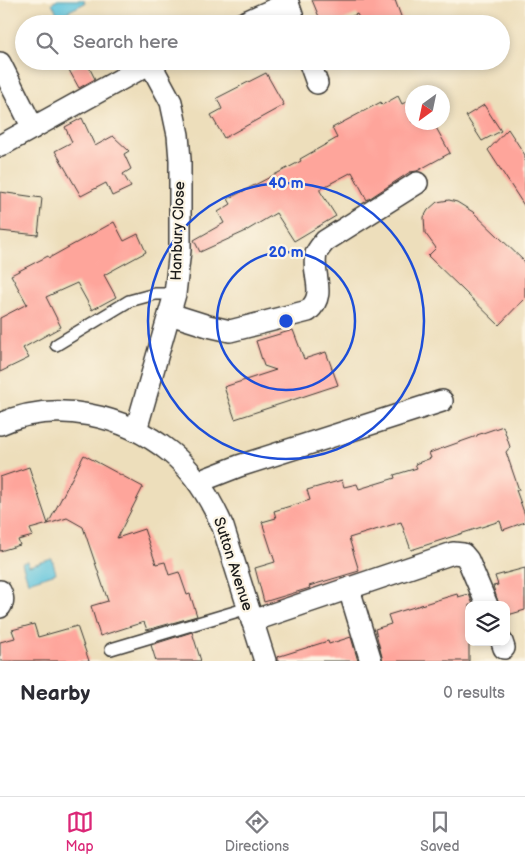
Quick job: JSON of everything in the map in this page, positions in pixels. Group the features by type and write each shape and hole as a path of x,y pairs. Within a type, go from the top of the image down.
{"street":[{"path":"260,15 288,2 292,15"},
{"path":"0,63 33,128"},
{"path":"0,146 138,70"},
{"name":"Hanbury Close","path":"136,430 176,294 180,250 180,160 178,135 171,102 156,70"},
{"path":"312,70 317,83"},
{"path":"170,314 208,326 230,330 308,311 316,304 318,291 315,262 317,252 325,241 418,183"},
{"path":"198,482 239,466 442,401"},
{"name":"Sutton Avenue","path":"0,424 40,412 61,412 95,416 112,420 136,430 171,452 198,482 223,527 265,661"},
{"path":"250,614 349,589 453,553 463,554 468,560 485,601"},
{"path":"349,589 371,661"},
{"path":"0,591 3,597 0,607"}],"lane":[{"path":"56,344 129,301 155,294 176,294"},
{"path":"111,649 250,614"}],"water":[{"path":"58,0 84,0 85,3 65,13 66,15 58,15 52,3"},
{"path":"52,559 56,573 28,582 22,563 28,561 29,566"}],"building":[{"path":"312,0 395,0 401,15 357,14 318,15"},
{"path":"69,70 90,70 95,79 79,88"},
{"path":"266,73 284,105 224,138 211,115 222,109 217,98"},
{"path":"398,96 402,104 405,102 405,130 437,130 450,153 417,171 410,172 367,200 352,172 320,189 336,216 294,241 276,213 244,232 200,252 194,240 224,223 218,212 231,204 228,199 301,161 300,159 337,138 332,128 381,102 382,105"},
{"path":"484,105 501,131 482,141 466,116"},
{"path":"82,118 95,146 113,136 129,151 124,154 131,169 123,174 131,187 112,196 106,183 81,196 55,151 72,142 65,127"},
{"path":"508,129 525,155 525,207 488,150"},
{"path":"0,192 42,198 38,235 0,231"},
{"path":"449,200 457,202 473,212 525,262 525,298 499,325 428,256 436,248 425,233 424,217 428,210 437,202"},
{"path":"114,222 124,241 138,234 146,252 104,275 116,297 92,310 77,283 46,297 61,327 23,348 29,358 0,372 0,318 27,304 11,275 48,256 49,258"},
{"path":"293,330 304,359 326,352 338,385 235,419 224,387 276,370 264,366 256,341"},
{"path":"503,426 510,447 506,452 519,490 516,490 525,515 525,522 503,530 500,521 411,550 401,522 349,538 359,571 264,602 255,568 275,562 262,522 276,518 274,511 310,500 307,490 342,480 344,487 357,484 359,489 395,478 394,475 417,468 415,464 431,458 429,453"},
{"path":"84,455 143,487 117,538 144,529 156,564 165,562 169,575 179,572 187,595 190,594 197,616 147,630 144,622 100,636 91,606 108,601 83,527 67,518 48,524"},
{"path":"29,467 48,524 30,529 33,536 18,540 20,545 0,551 0,477"},
{"path":"525,568 525,610 510,614 510,601 498,601 493,586 498,585 495,576"},
{"path":"457,594 458,597 469,594 472,601 465,601 465,646 469,646 469,661 383,661 375,629 391,624 388,615"},
{"path":"34,624 38,637 77,626 89,661 0,661 0,642 15,638 12,630"},
{"path":"192,632 201,661 156,661 151,645"},
{"path":"351,637 358,661 277,661 277,657 328,641 329,644"}]}
